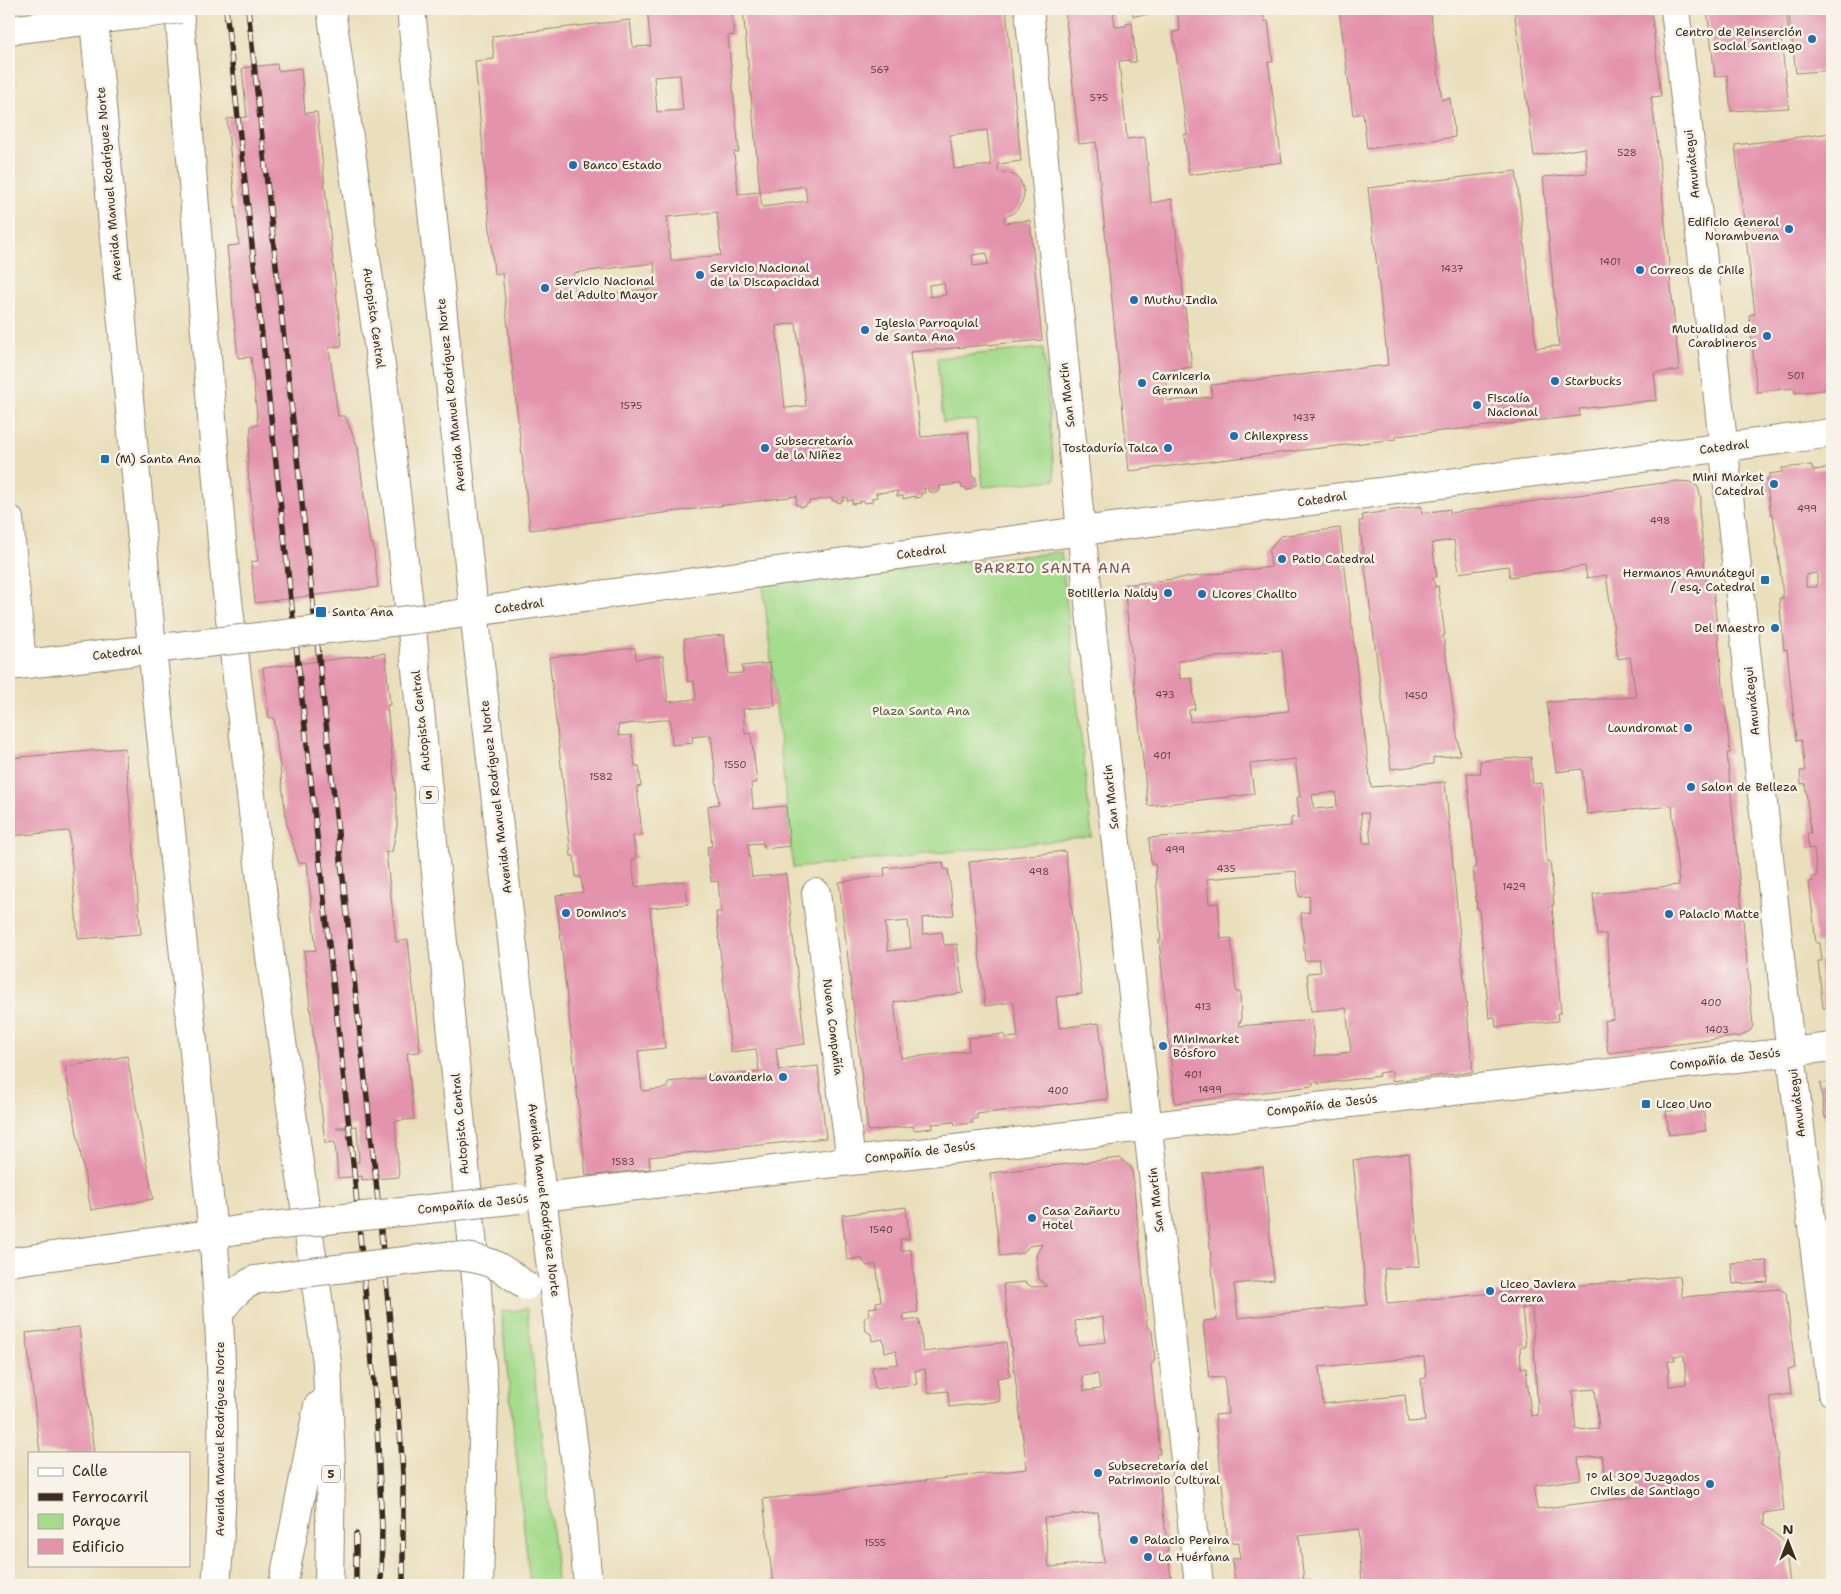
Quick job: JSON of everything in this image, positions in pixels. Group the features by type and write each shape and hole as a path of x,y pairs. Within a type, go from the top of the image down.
{"main road":[{"path":"9,30 94,15 135,15 180,9"},
{"name":"5","path":"180,9 224,567 270,956 327,1363 331,1467 329,1585"},
{"name":"Autopista Central","path":"331,9 383,380 414,649 477,1288 484,1403 479,1585"},
{"name":"Avenida Manuel Rodríguez Norte","path":"411,9 474,612 531,1198 558,1310 580,1496 588,1585"},
{"name":"San Martín","path":"1029,9 1081,531 1200,1585"},
{"name":"Amunátegui","path":"1675,9 1791,1051 1832,1392"},
{"name":"Avenida Manuel Rodríguez Norte","path":"94,15 152,648 220,1312 222,1492 216,1585"},
{"name":"Catedral","path":"16,665 444,616 1832,433"},
{"path":"9,519 16,665"},
{"name":"Nueva Compañía","path":"816,893 851,1160"},
{"name":"Compañía de Jesús","path":"9,1262 245,1230 1832,1047"},
{"path":"220,1312 236,1291 245,1284 255,1280 447,1256 468,1256 492,1263 558,1310"},
{"path":"283,1585 327,1363"}],"green space":[{"path":"1043,348 1055,480 983,487 976,420 943,422 937,358"},
{"name":"Plaza Santa Ana","path":"1061,552 1092,837 793,868 763,584"},
{"path":"527,1309 557,1585 530,1585 501,1312"}],"building":[{"path":"647,9 732,9 734,35 728,36 739,152 734,152 738,194 760,192 743,9 1006,9 1021,161 998,164 998,171 1014,175 1020,180 1024,191 1023,200 1018,208 1012,214 1004,217 1005,223 1030,220 1042,340 910,352 921,437 968,432 973,478 976,477 976,486 972,487 972,489 966,490 966,487 962,488 961,484 940,486 940,491 937,491 938,493 928,492 928,488 924,488 925,493 921,493 921,497 915,498 915,496 903,499 903,496 897,496 897,491 876,493 877,497 872,498 872,502 864,503 864,501 859,501 860,503 852,504 852,500 847,501 847,497 843,497 844,500 841,503 833,501 832,498 809,501 809,504 806,504 806,506 800,507 800,505 796,505 797,496 530,530 502,273 494,274 475,61 494,59 492,36 630,20 633,47 651,46","holes":["680,75 683,110 657,112 654,77","987,130 991,165 954,169 950,135","805,186 807,201 762,207 760,192","717,212 721,255 671,261 667,217","987,253 988,264 973,266 972,255","654,263 657,288 575,298 573,273","944,283 946,295 930,297 929,285","796,323 806,406 785,408 776,326"]},
{"path":"1065,9 1113,9 1115,27 1126,26 1126,24 1132,23 1136,62 1129,62 1129,60 1119,61 1127,139 1145,137 1151,203 1172,199 1192,367 1165,371 1167,401 1212,397 1211,385 1388,365 1368,188 1516,171 1536,348 1559,346 1543,177 1587,173 1585,148 1534,156 1514,9 1651,9 1661,96 1651,97 1657,138 1679,370 1654,373 1657,400 1579,409 1580,416 1396,436 1396,439 1129,471 1096,142 1079,144"},
{"path":"1132,9 1263,9 1265,22 1268,21 1273,62 1268,62 1282,162 1189,175 1184,135 1187,134 1173,32 1180,31 1177,11 1133,16"},
{"path":"1339,9 1430,9 1442,100 1450,98 1455,137 1367,149 1363,113 1353,115"},
{"path":"1707,9 1786,9 1788,30 1780,31 1789,108 1731,111 1727,75 1715,77"},
{"name":"Centro de Reinserción Social Santiago","path":"1788,9 1832,9 1832,70 1796,73"},
{"path":"277,64 278,71 301,68 305,113 317,112 342,346 329,347 338,416 345,416 358,448 370,544 373,543 378,587 255,603 251,562 258,561 248,457 251,426 258,425 251,357 238,358 227,246 239,245 227,119 247,117 242,68"},
{"name":"Edificio General Norambuena","path":"1832,133 1832,389 1795,393 1795,388 1757,392 1749,315 1755,314 1735,145"},
{"path":"10,323 12,342 9,342"},
{"path":"1812,465 1812,470 1832,468 1832,572 1829,572 1832,588 1832,1007 1823,1008 1818,961 1822,961 1820,943 1816,943 1809,882 1813,881 1812,877 1817,876 1814,848 1809,849 1807,833 1811,833 1805,783 1801,784 1800,771 1805,771 1801,740 1796,741 1787,649 1784,650 1779,598 1783,598 1781,577 1766,479 1769,478 1769,474 1782,472 1782,468","holes":["1817,573 1817,587 1806,587 1806,575"]},
{"path":"1677,481 1690,482 1698,487 1701,498 1699,510 1707,589 1713,588 1730,753 1727,753 1753,1025 1751,1030 1741,1036 1608,1053 1604,1021 1614,1019 1606,934 1597,935 1593,894 1679,885 1672,806 1587,814 1582,769 1556,772 1547,702 1636,697 1630,657 1618,659 1606,575 1587,578 1585,566 1510,577 1508,566 1459,573 1454,540 1432,543 1437,577 1433,578 1435,587 1438,586 1460,755 1433,758 1433,764 1391,769 1359,521 1363,521 1362,515 1421,506 1422,513 1450,509 1450,513"},
{"path":"1340,528 1371,787 1445,782 1473,1072 1392,1081 1392,1071 1378,1073 1379,1076 1318,1084 1318,1082 1313,1082 1313,1086 1175,1103 1159,940 1161,940 1155,864 1151,864 1149,838 1291,826 1291,818 1299,817 1297,797 1300,797 1295,759 1250,764 1254,794 1148,806 1124,585 1271,567 1269,551 1280,536","holes":["1282,650 1289,711 1190,722 1189,710 1195,709 1192,678 1180,679 1178,661","1336,792 1337,807 1314,809 1312,795","1361,813 1368,813 1371,843 1363,843","1296,871 1299,897 1309,896 1310,912 1301,913 1305,961 1319,959 1321,972 1307,973 1311,1011 1346,1008 1351,1052 1315,1056 1312,1020 1239,1026 1238,1022 1241,1022 1240,992 1236,992 1231,938 1221,939 1218,903 1209,904 1207,879"]},
{"path":"724,635 728,674 743,673 742,666 770,663 775,706 743,709 745,734 751,733 757,783 751,783 753,809 786,806 790,846 764,849 763,843 748,844 752,877 786,874 805,1044 776,1048 779,1070 818,1066 826,1138 649,1157 650,1169 586,1176 556,895 583,892 581,877 576,877 574,856 571,856 549,657 635,648 636,659 663,656 668,702 696,699 694,681 688,682 684,639","holes":["670,719 672,745 693,743 692,737 711,735 719,804 708,806 712,846 707,847 711,882 718,881 721,912 716,912 731,1052 756,1049 759,1072 668,1082 668,1088 642,1091 638,1051 665,1048 650,908 688,904 685,881 635,887 632,859 636,859 633,836 642,835 637,787 641,786 639,766 635,766 631,735 619,736 618,725"]},
{"path":"385,653 390,705 387,705 397,806 397,826 392,852 386,852 396,942 408,940 420,1052 407,1053 414,1119 395,1121 399,1177 362,1180 362,1176 338,1178 335,1142 325,1143 304,951 316,950 307,862 299,863 287,826 274,718 269,718 263,668","holes":["357,1126 359,1162 351,1163 348,1128 337,1129 337,1127"]},
{"path":"125,748 141,934 78,939 69,831 9,836 9,758"},
{"path":"1531,757 1533,784 1542,783 1547,862 1550,861 1554,905 1552,905 1561,1013 1557,1013 1558,1021 1496,1027 1495,1017 1489,1018 1479,908 1477,909 1473,868 1476,868 1467,773 1481,773 1480,761"},
{"path":"1065,851 1082,994 1056,997 1059,1028 1099,1023 1108,1099 977,1114 977,1119 972,1119 973,1123 955,1125 954,1122 932,1124 933,1128 914,1130 913,1126 868,1131 839,882 885,876 884,868 943,862 944,869 948,869 954,915 922,918 923,934 942,932 944,945 957,944 963,993 894,1002 901,1058 969,1051 968,1038 1004,1034 1005,1038 1018,1037 1014,1002 985,1006 969,862","holes":["908,921 911,948 888,951 885,923"]},
{"path":"127,1056 153,1199 91,1210 65,1067"},
{"path":"1832,1082 1832,1117 1825,1118 1820,1083"},
{"path":"1703,1107 1706,1131 1669,1135 1666,1111"},
{"path":"1409,1154 1420,1266 1384,1269 1387,1303 1680,1276 1682,1297 1780,1289 1786,1293 1795,1368 1788,1369 1791,1394 1770,1397 1784,1510 1764,1513 1764,1525 1785,1542 1790,1585 1362,1585 1358,1529 1299,1536 1304,1581 1310,1580 1310,1585 1235,1585 1232,1559 1240,1558 1239,1542 1228,1543 1215,1415 1228,1414 1224,1377 1209,1378 1203,1321 1217,1320 1203,1173 1263,1167 1274,1280 1234,1284 1238,1318 1367,1305 1353,1160","holes":["1532,1307 1538,1415 1531,1416 1526,1368 1521,1368 1520,1347 1526,1347 1522,1308","1684,1355 1686,1384 1669,1386 1668,1361 1675,1361 1674,1356","1424,1357 1426,1378 1421,1379 1425,1421 1408,1422 1405,1395 1323,1404 1319,1367","1595,1389 1599,1428 1576,1430 1572,1391","1602,1456 1605,1477 1638,1473 1640,1496 1537,1509 1533,1486 1581,1479 1578,1458"]},
{"path":"1120,1158 1132,1168 1147,1326 1152,1331 1155,1360 1151,1365 1160,1454 1156,1454 1172,1585 773,1585 763,1499 1027,1469 1003,1284 1025,1282 1032,1287 1047,1286 1039,1279 1036,1255 1042,1244 1029,1246 1023,1253 1000,1256 990,1173","holes":["1103,1317 1106,1342 1078,1345 1075,1321","1098,1374 1100,1389 1084,1391 1082,1376","1098,1512 1104,1562 1049,1567 1044,1518"]},
{"path":"906,1207 909,1239 900,1239 901,1251 911,1249 918,1312 903,1314 904,1321 919,1319 923,1352 1006,1342 1010,1376 997,1378 1000,1401 949,1407 948,1391 928,1393 925,1369 915,1371 917,1384 875,1389 872,1367 898,1364 896,1351 885,1352 883,1339 872,1341 871,1334 866,1331 864,1319 869,1314 868,1308 877,1307 876,1302 881,1301 876,1264 867,1266 861,1258 847,1260 842,1215"},
{"path":"1767,1261 1768,1282 1733,1284 1731,1263"},
{"path":"79,1327 94,1452 40,1452 26,1333"}],"railway":[{"path":"226,9 354,1172 376,1405 382,1527 381,1585"},
{"path":"248,9 375,1171 398,1402 403,1474 403,1585"},
{"path":"356,1534 356,1585"}],"place":[{"name":"Centro de Reinserción Social Santiago","path":"1812,39"},
{"name":"Banco Estado","path":"573,165"},
{"name":"Edificio General Norambuena","path":"1789,229"},
{"name":"Correos de Chile","path":"1640,270"},
{"name":"Servicio Nacional de la Discapacidad","path":"700,275"},
{"name":"Servicio Nacional del Adulto Mayor","path":"545,288"},
{"name":"Muthu India","path":"1134,300"},
{"name":"Iglesia Parroquial de Santa Ana","path":"865,330"},
{"name":"Mutualidad de Carabineros","path":"1767,336"},
{"name":"Starbucks","path":"1555,381"},
{"name":"Carniceria German","path":"1142,383"},
{"name":"Fiscalía Nacional","path":"1477,405"},
{"name":"Chilexpress","path":"1234,436"},
{"name":"Subsecretaría de la Niñez","path":"765,448"},
{"name":"Tostaduría Talca","path":"1168,448"},
{"name":"(M) Santa Ana","path":"105,459"},
{"name":"Mini Market Catedral","path":"1774,484"},
{"name":"Patio Catedral","path":"1282,559"},
{"name":"Hermanos Amunátegui / esq. Catedral","path":"1765,580"},
{"name":"Botilleria Naldy","path":"1168,593"},
{"name":"Licores Chalito","path":"1202,594"},
{"name":"Santa Ana","path":"321,612"},
{"name":"Del Maestro","path":"1775,628"},
{"name":"Laundromat","path":"1688,728"},
{"name":"Salon de Belleza","path":"1691,787"},
{"name":"Domino's","path":"566,913"},
{"name":"Palacio Matte","path":"1669,914"},
{"name":"Minimarket Bósforo","path":"1163,1046"},
{"name":"Lavanderia","path":"783,1077"},
{"name":"Liceo Uno","path":"1646,1104"},
{"name":"Casa Zañartu Hotel","path":"1032,1218"},
{"name":"Liceo Javiera Carrera","path":"1490,1291"},
{"name":"Subsecretaría del Patrimonio Cultural","path":"1098,1473"},
{"name":"1° al 30° Juzgados Civiles de Santiago","path":"1710,1484"},
{"name":"Palacio Pereira","path":"1134,1540"},
{"name":"La Huérfana","path":"1148,1557"}],"district":[{"name":"BARRIO SANTA ANA","path":"1053,568"}]}
